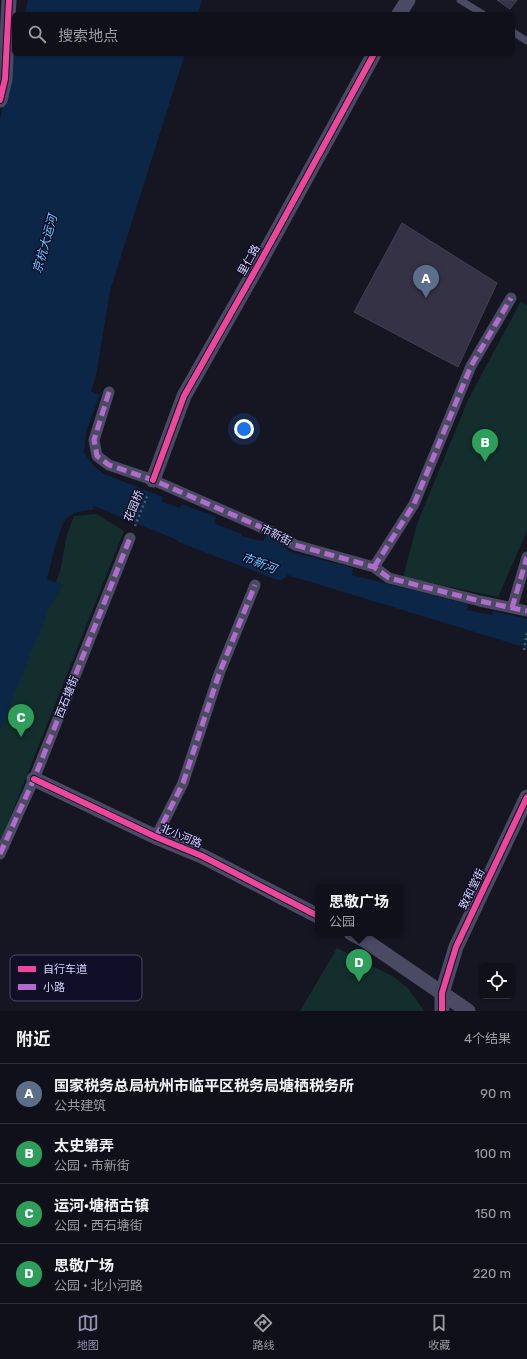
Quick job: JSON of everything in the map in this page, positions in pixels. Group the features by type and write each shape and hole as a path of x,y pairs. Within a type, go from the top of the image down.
{"street":[{"path":"0,100 5,79 9,0"},
{"path":"400,12 408,0"},
{"name":"里仁路","path":"153,480 184,396 260,262 373,56"},
{"path":"374,567 414,504 471,366 511,298"},
{"name":"市新街","path":"109,392 94,440 97,456 109,465 153,480 272,532 295,545 374,567 389,578 480,601 527,611"},
{"name":"西石塘街","path":"0,854 34,779 130,538"},
{"path":"512,608 527,557"},
{"path":"156,837 183,783 219,674 255,585"},
{"name":"北小河路","path":"34,779 156,837 202,856 315,914"},
{"name":"致和堂街","path":"442,1011 442,993 456,946 525,807"},
{"path":"357,936 468,1011"}],"lane":[{"path":"460,0 480,12"},
{"path":"515,33 527,41"}],"path":[{"path":"524,650 527,631"}],"green space":[{"path":"521,301 527,306 527,531 498,597 403,577 417,524 468,400"},
{"path":"97,514 124,531 0,843 0,621 40,630 61,567 67,534 74,516"},
{"path":"337,948 394,977 408,988 424,1011 300,1011"}],"water":[{"path":"28,0 202,0 199,12 25,12"},
{"name":"京杭大运河","path":"15,56 184,56 110,291 96,376 91,391 100,395 86,432 84,453 94,466 102,473 163,497 162,502 180,508 182,504 216,517 215,524 241,534 241,536 263,541 266,536 275,539 289,551 353,568 352,575 468,604 467,610 492,615 493,611 527,619 527,648 255,565 257,560 208,540 205,545 182,537 180,541 94,506 92,510 86,510 68,517 61,529 47,579 63,585 49,608 0,730 0,119"}],"building":[{"path":"497,0 517,0 510,9"},
{"path":"402,223 497,283 458,367 354,312"}],"waterway":[{"name":"市新河","path":"183,534 279,571"}],"marked path":[{"path":"374,567 414,504 471,366 511,298"},
{"path":"109,392 94,440 97,456 109,465 153,480 272,532 295,545 374,567 389,578 480,601 527,611"},
{"path":"0,854 34,779 130,538"},
{"path":"512,608 527,557"},
{"path":"156,837 183,783 219,674 255,585"}],"cycle path":[{"path":"0,100 5,79 9,0"},
{"path":"153,480 184,396 260,262 373,56"},
{"path":"34,779 156,837 202,856 315,914"},
{"path":"442,1011 442,993 456,947 527,797"}],"place":[{"name":"国家税务总局杭州市临平区税务局塘栖税务所","path":"426,298"},
{"name":"太史第弄","path":"485,462"},
{"name":"运河·塘栖古镇","path":"21,737"},
{"name":"思敬广场","path":"359,982"}]}
